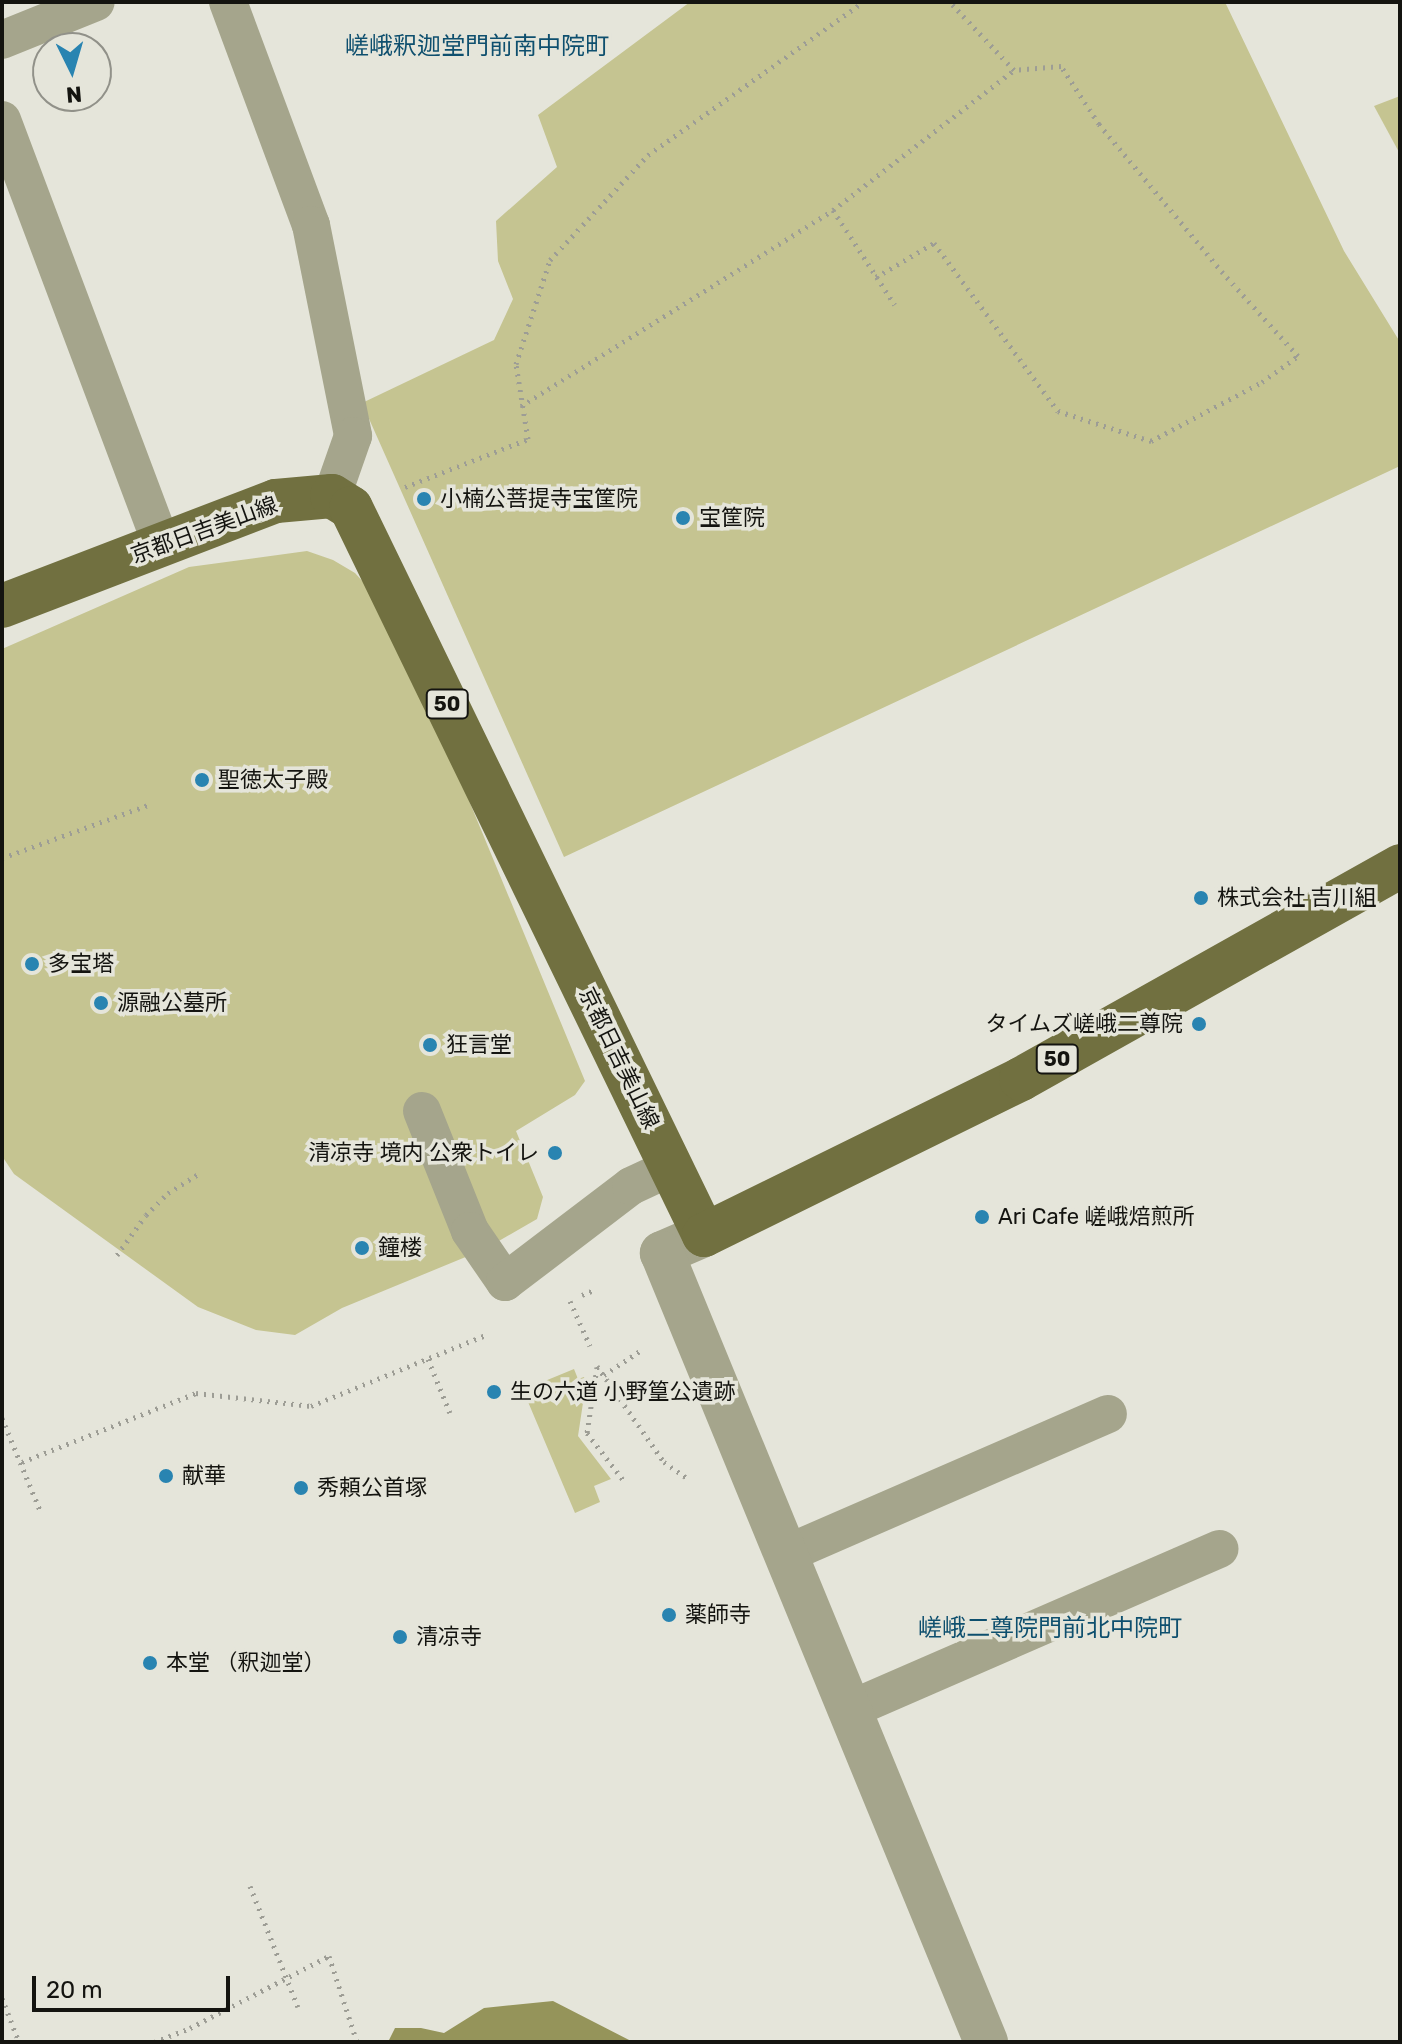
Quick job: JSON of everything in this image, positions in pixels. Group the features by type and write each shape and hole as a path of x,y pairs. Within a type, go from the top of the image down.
{"main road":[{"name":"京都日吉美山線","path":"2,606 276,501 342,502 704,1235"},
{"name":"50","path":"704,1235 1021,1079 1400,866"}],"street":[{"path":"704,1235 662,1253 986,2042"}],"lane":[{"path":"2,40 96,2"},
{"path":"228,2 311,225 353,436 342,502"},
{"path":"2,120 161,544"},
{"path":"422,1111 470,1231 505,1282 631,1186 672,1167"},
{"path":"786,1554 1108,1414"},
{"path":"849,1710 1220,1549"}],"path":[{"path":"342,502 528,439 516,364 550,260 648,155 863,2"},
{"path":"950,2 1014,70"},
{"path":"521,406 833,210 1014,70 1061,66 1099,124 1223,273 1298,356 1262,382 1151,441 1058,411 934,243 876,277"},
{"path":"833,210 895,305"},
{"path":"2,858 151,804"},
{"path":"117,1255 146,1215 168,1193 199,1174"},
{"path":"556,1306 596,1289"},
{"path":"570,1300 590,1346"},
{"path":"22,1462 196,1393 311,1406 499,1329"},
{"path":"604,1375 654,1346"},
{"path":"428,1359 450,1413"},
{"path":"624,1481 587,1433 597,1366 664,1462 687,1478"},
{"path":"2,1418 40,1510"},
{"path":"250,1886 298,2007"},
{"path":"154,2042 190,2028 329,1956 357,2042"},
{"path":"2,1998 19,2042"}],"shaded area":[{"path":"690,2 1225,2 1344,251 1400,342 1400,466 564,857 362,403 494,340 513,299 498,261 496,221 557,167 538,115"},
{"path":"1400,96 1400,154 1374,106"},
{"path":"307,551 333,560 355,573 391,612 585,1081 575,1095 516,1131 543,1197 537,1219 485,1249 342,1308 295,1335 256,1330 198,1307 14,1174 2,1156 2,649 189,567"},
{"path":"574,1369 578,1379 584,1377 586,1383 578,1436 611,1479 594,1486 600,1502 575,1513 523,1390"},
{"path":"553,2001 633,2042 388,2042 395,2028 421,2028 444,2033 484,2008"}],"place":[{"name":"小楠公菩提寺宝筐院","path":"424,499"},
{"name":"宝筐院","path":"683,518"},
{"name":"聖徳太子殿","path":"202,780"},
{"name":"株式会社 吉川組","path":"1201,898"},
{"name":"多宝塔","path":"32,964"},
{"name":"源融公墓所","path":"101,1003"},
{"name":"タイムズ嵯峨二尊院","path":"1199,1024"},
{"name":"狂言堂","path":"430,1045"},
{"name":"清凉寺 境内 公衆トイレ","path":"555,1153"},
{"name":"Ari Cafe 嵯峨焙煎所","path":"982,1217"},
{"name":"鐘楼","path":"362,1248"},
{"name":"生の六道 小野篁公遺跡","path":"494,1392"},
{"name":"献華","path":"166,1476"},
{"name":"秀頼公首塚","path":"301,1488"},
{"name":"薬師寺","path":"669,1615"},
{"name":"清凉寺","path":"400,1637"},
{"name":"本堂 （釈迦堂）","path":"150,1663"}],"district":[{"name":"嵯峨釈迦堂門前南中院町","path":"477,47"},
{"name":"嵯峨二尊院門前北中院町","path":"1050,1629"}]}
